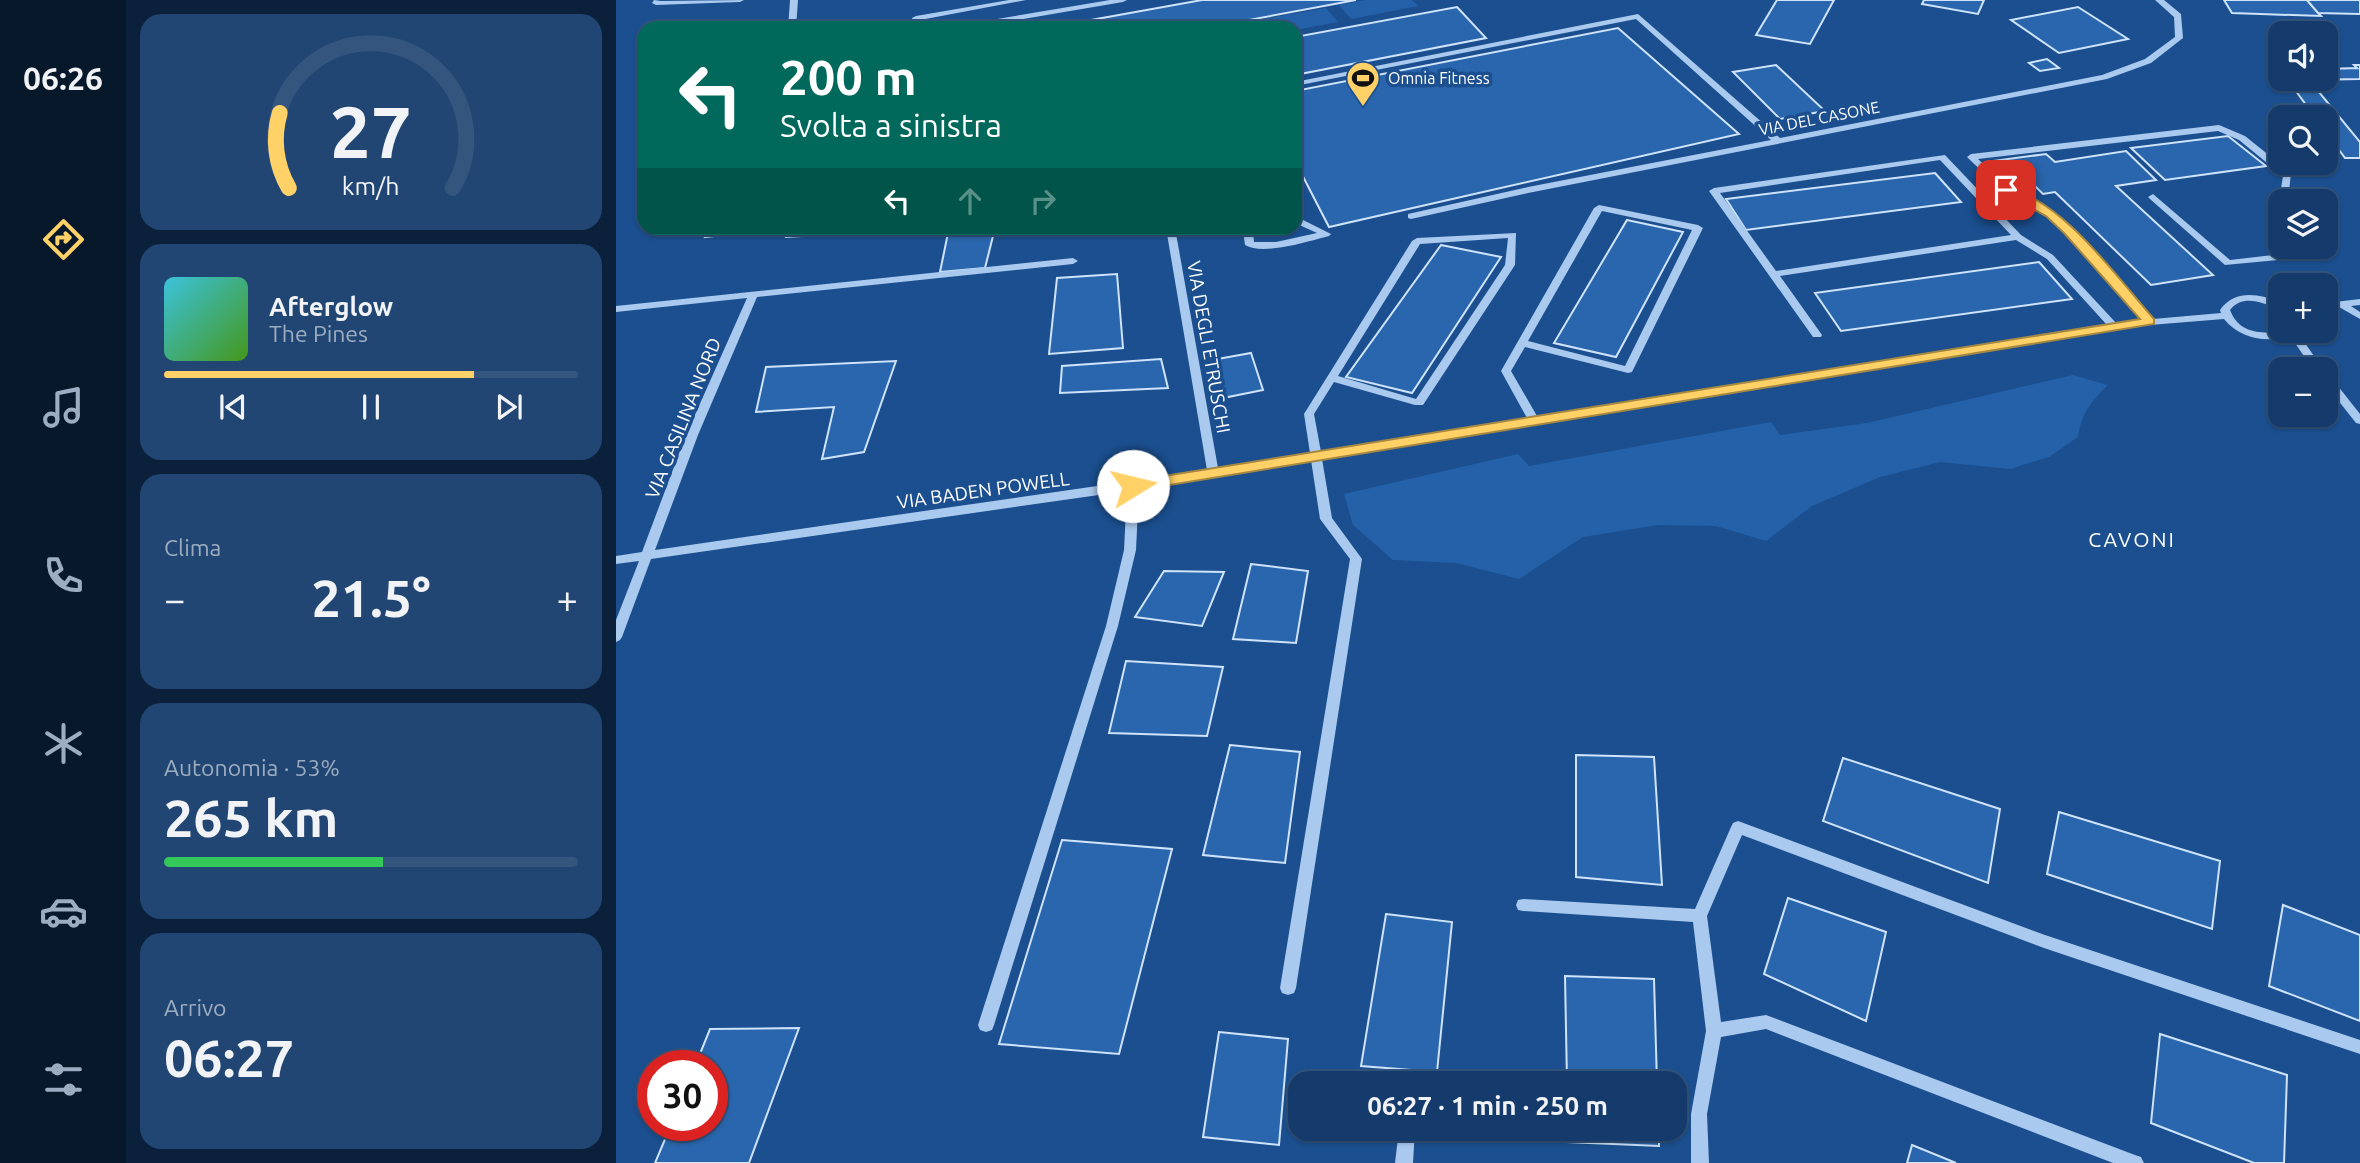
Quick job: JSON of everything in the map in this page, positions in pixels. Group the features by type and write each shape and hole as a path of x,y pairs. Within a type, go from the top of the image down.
{"street":[{"path":"658,0 656,3 740,0"},
{"path":"792,21 794,0"},
{"path":"917,21 916,18 1022,0"},
{"path":"998,21 1123,0"},
{"name":"VIA DEL CASONE","path":"1410,216 2115,73 2148,61 2179,38 2178,16 2159,0"},
{"path":"1302,83 1639,16 1778,141"},
{"path":"2150,322 2068,230 2050,214 2006,190 1971,157 2220,128 2242,138 2288,175 2286,189"},
{"path":"1817,335 1714,191 1942,157 2018,237 2050,257 2114,327"},
{"path":"1522,343 1628,370 1698,228 1599,208 1506,371 1534,421"},
{"path":"1249,235 1250,244 1276,245 1326,234 1302,222"},
{"name":"VIA DEGLI ETRUSCHI","path":"1171,235 1213,473"},
{"path":"1288,988 1356,559 1326,519 1310,414 1332,378 1417,241 1513,235 1510,265 1419,403 1332,378"},
{"path":"1773,274 2018,237"},
{"path":"616,309 1073,261"},
{"name":"VIA CASILINA NORD","path":"616,637 692,435 753,295"},
{"path":"2268,302 2241,298 2227,305 2226,316 2239,328 2268,336"},
{"path":"2340,304 2360,302"},
{"path":"2340,304 2360,316"},
{"name":"VIA BADEN POWELL","path":"616,560 1133,486 2114,327 2226,316"},
{"path":"2338,393 2360,421"},
{"path":"986,1025 1112,626 1130,550 1133,486"},
{"path":"1700,1163 1699,1114 1714,1031 1700,916 1738,827 2044,941 2360,1047"},
{"path":"1523,905 1700,916"},
{"path":"1714,1031 1766,1022 2135,1163"},
{"path":"1404,1163 1406,1141"}],"lane":[{"path":"2153,197 2228,263 2268,258"}],"shaded area":[{"path":"1365,0 1412,0 1418,6 1351,19 1339,5"},
{"path":"1326,8 1338,22 1302,29 1302,21 1257,20"},
{"path":"2073,375 2108,385 2088,408 2078,437 2049,457 2010,469 1940,462 1880,477 1812,506 1766,541 1716,526 1658,525 1583,537 1519,579 1456,563 1393,560 1353,525 1344,494 1518,454 1529,466 1771,422 1780,435 1867,423"}],"building":[{"path":"1202,0 1356,0 1244,21 1086,21"},
{"path":"1777,0 1834,0 1810,44 1756,35"},
{"path":"1924,0 1984,0 1978,14 1922,4"},
{"path":"2224,0 2307,0 2321,16 2232,13"},
{"path":"2307,0 2360,0 2360,14 2318,13"},
{"path":"1457,7 1486,38 1302,74 1302,36"},
{"path":"2078,7 2128,39 2059,53 2011,20"},
{"path":"1618,28 1739,134 1329,227 1302,175 1302,90"},
{"path":"2047,59 2059,68 2040,71 2029,63"},
{"path":"1776,65 1825,111 1780,119 1733,72"},
{"path":"2354,65 2360,65 2360,79 2338,79 2338,69 2357,68"},
{"path":"2296,91 2318,91 2330,105 2306,105"},
{"path":"2338,115 2360,142 2360,158 2345,158 2338,148"},
{"path":"2228,136 2266,166 2165,180 2131,148"},
{"path":"2126,151 2156,180 2116,186 2213,275 2151,285 2055,192 2043,194 2034,185 2012,188 1986,162 2046,154 2055,162"},
{"path":"1935,173 1961,202 1746,230 1726,199"},
{"path":"1627,220 1683,232 1616,357 1554,343"},
{"path":"786,235 820,235 786,237"},
{"path":"948,235 993,235 985,268 940,272"},
{"path":"1441,245 1501,257 1412,393 1346,377"},
{"path":"2039,262 2072,299 1841,331 1815,293"},
{"path":"1117,274 1123,348 1049,354 1057,278"},
{"path":"1251,353 1263,390 1223,398 1212,360"},
{"path":"1161,359 1168,388 1060,393 1062,366"},
{"path":"896,361 864,452 822,459 834,407 756,412 766,367"},
{"path":"1251,564 1308,571 1296,643 1233,639"},
{"path":"1164,571 1224,572 1202,626 1135,617"},
{"path":"1126,661 1223,667 1207,736 1109,733"},
{"path":"1230,745 1300,752 1285,863 1203,855"},
{"path":"1576,755 1654,757 1662,885 1576,877"},
{"path":"1843,758 2000,809 1988,883 1823,821"},
{"path":"2059,812 2220,861 2212,929 2047,874"},
{"path":"1062,840 1172,849 1119,1054 999,1044"},
{"path":"1788,898 1886,932 1866,1021 1764,974"},
{"path":"2283,905 2360,935 2360,1021 2269,986"},
{"path":"1386,914 1452,922 1437,1071 1361,1066"},
{"path":"1565,976 1654,979 1657,1071 1567,1071"},
{"path":"799,1028 749,1163 655,1163 664,1141 728,1141 728,1050 701,1050 710,1029"},
{"path":"1219,1032 1288,1039 1279,1145 1203,1137"},
{"path":"2160,1034 2287,1075 2284,1163 2254,1163 2151,1123"},
{"path":"1659,1141 1659,1146 1567,1142"},
{"path":"1912,1145 1956,1163 1907,1163"}],"place":[{"name":"Omnia Fitness","path":"1363,108"}],"district":[{"name":"CAVONI","path":"2132,540"}],"route":[{"path":"1133,486 2035,338 2150,322 2068,230 2050,214 2006,190"}]}
